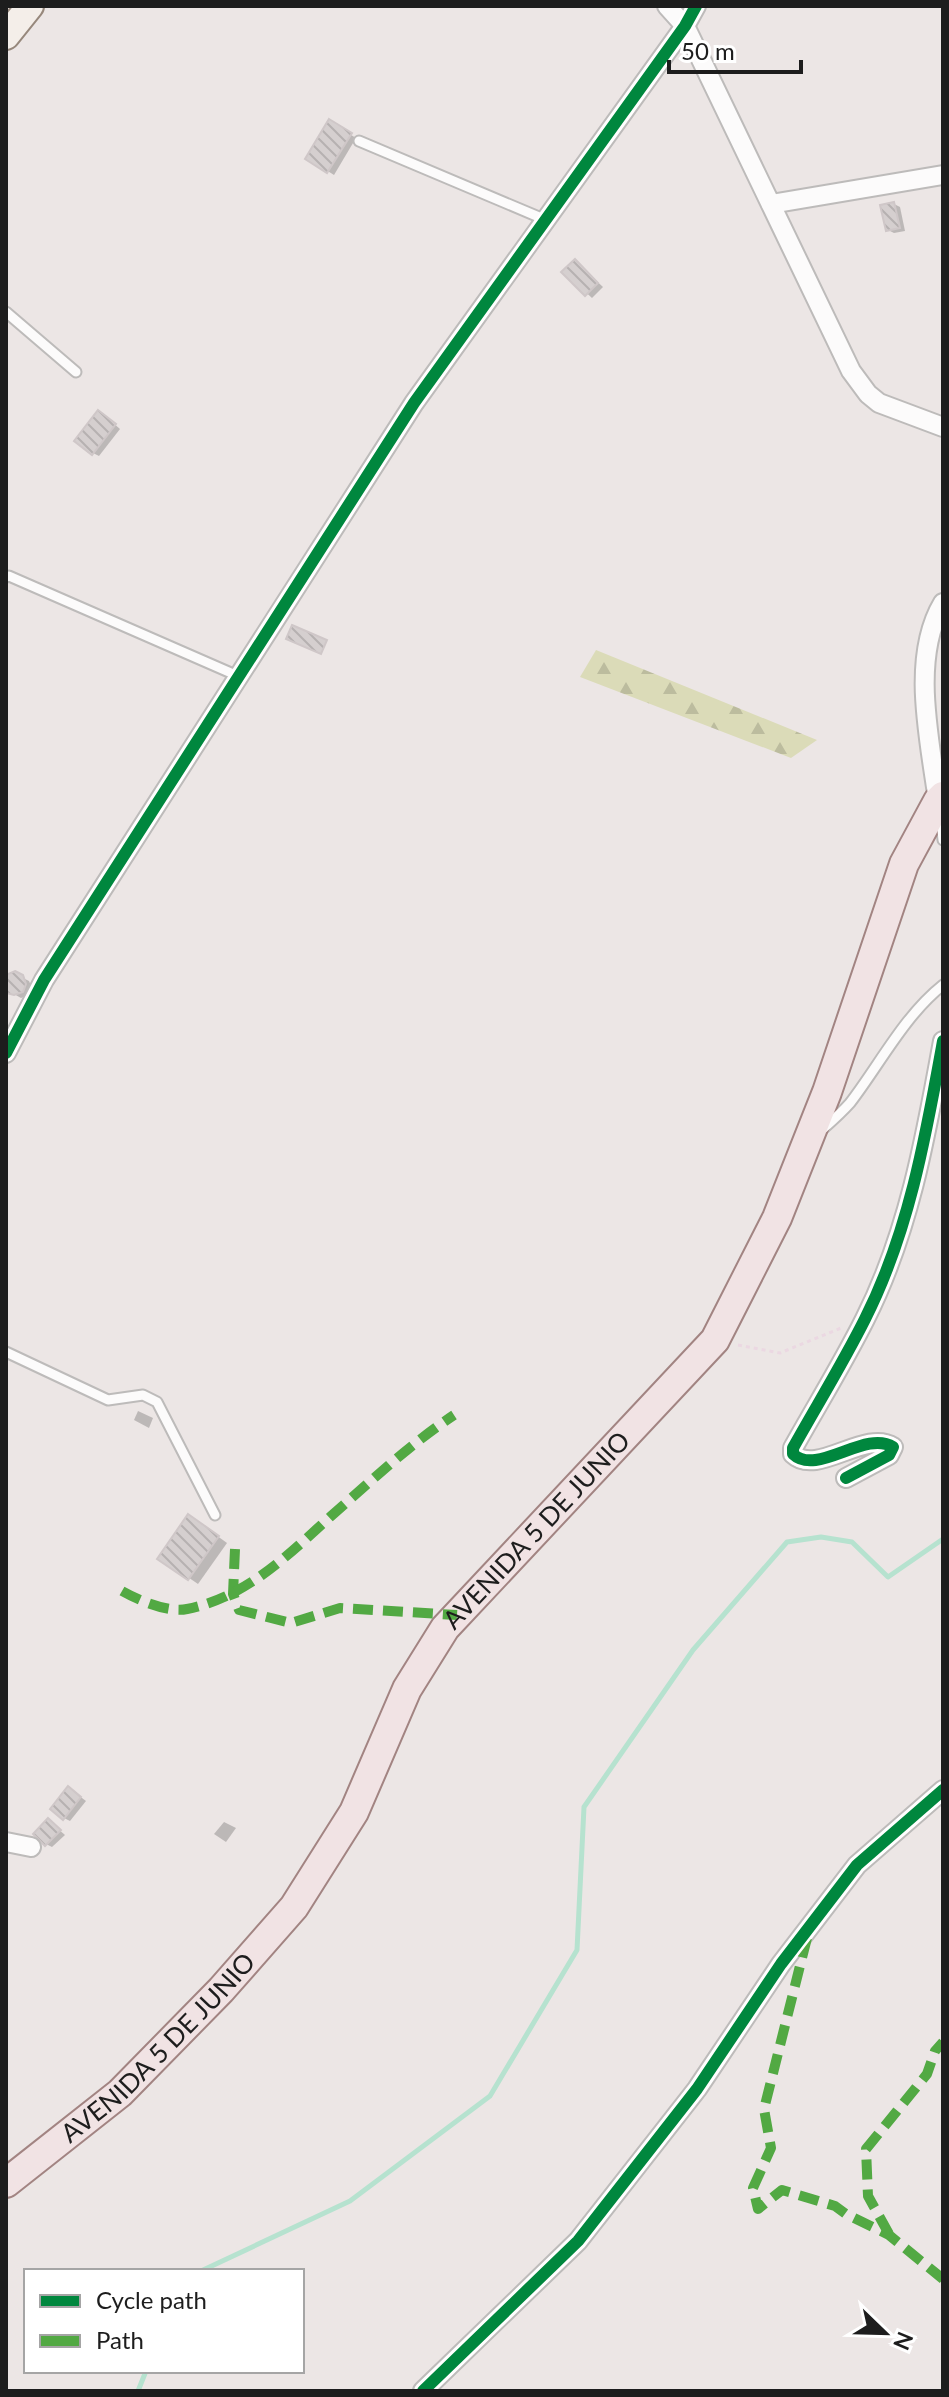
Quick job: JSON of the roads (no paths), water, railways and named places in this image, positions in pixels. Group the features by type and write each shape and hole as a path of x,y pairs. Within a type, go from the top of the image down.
{"main road":[{"name":"AVENIDA 5 DE JUNIO","path":"6,2183 120,2093 221,1990 294,1907 354,1812 407,1689 445,1628 715,1340 777,1218 852,1021 904,864 940,799"}],"street":[{"path":"7,33 30,6"},
{"path":"667,6 685,26 851,371 879,403 943,427"},
{"path":"6,1053 44,980 414,403 685,26 696,6"},
{"path":"771,204 943,175"},
{"path":"940,799 926,713 926,652 934,618 943,603"},
{"path":"846,1478 889,1455 893,1447 881,1442 869,1443 830,1457 803,1460 793,1454 793,1448 866,1317 897,1241 924,1148 943,1041"},
{"path":"423,2391 578,2241 697,2089 781,1964 857,1865 943,1790"},
{"path":"6,1842 31,1847"}],"lane":[{"path":"359,141 546,220"},
{"path":"6,312 76,372"},
{"path":"6,577 238,676"},
{"path":"940,799 943,840"},
{"path":"806,1145 848,1105 912,1017 943,985"},
{"path":"6,1352 108,1400 143,1395 157,1402 215,1515"}],"waterway":[{"path":"205,2269 350,2201 490,2096 577,1950 584,1807 693,1650 787,1542 821,1537 852,1542 888,1577 943,1539"},
{"path":"138,2391 145,2373"}]}
